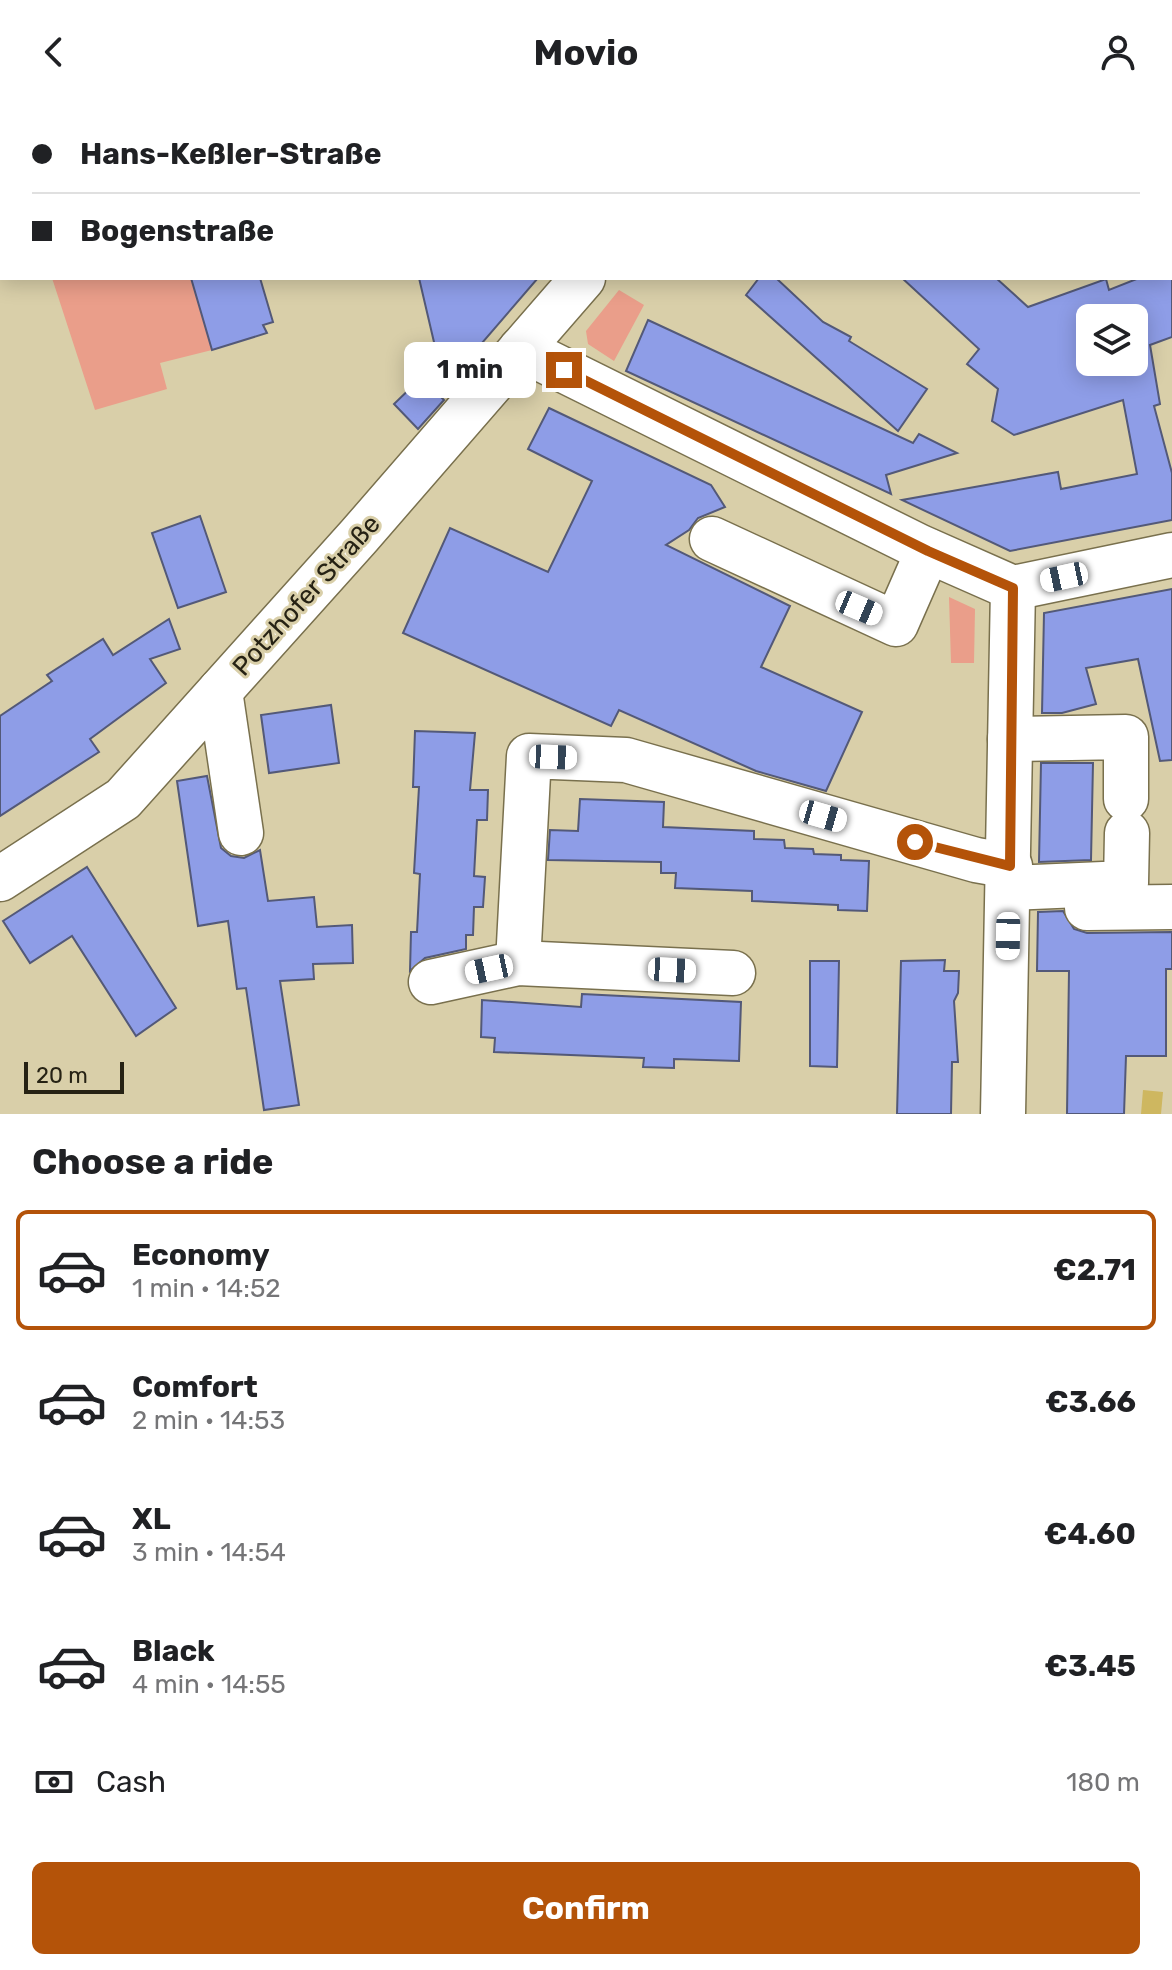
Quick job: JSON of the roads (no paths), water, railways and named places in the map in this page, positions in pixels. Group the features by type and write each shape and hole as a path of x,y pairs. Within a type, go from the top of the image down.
{"street":[{"name":"Potzhofer Straße","path":"0,879 123,799 581,280"},
{"path":"521,349 928,551 1013,588 1172,555"},
{"path":"712,539 896,624 928,551"},
{"path":"1003,1114 1013,588"},
{"path":"220,691 241,833"},
{"path":"1009,888 1126,883 1127,816 1126,737 1010,739"},
{"path":"518,963 529,756 626,760 976,860 1009,888 1172,907"},
{"path":"431,982 518,963 733,973"}]}
